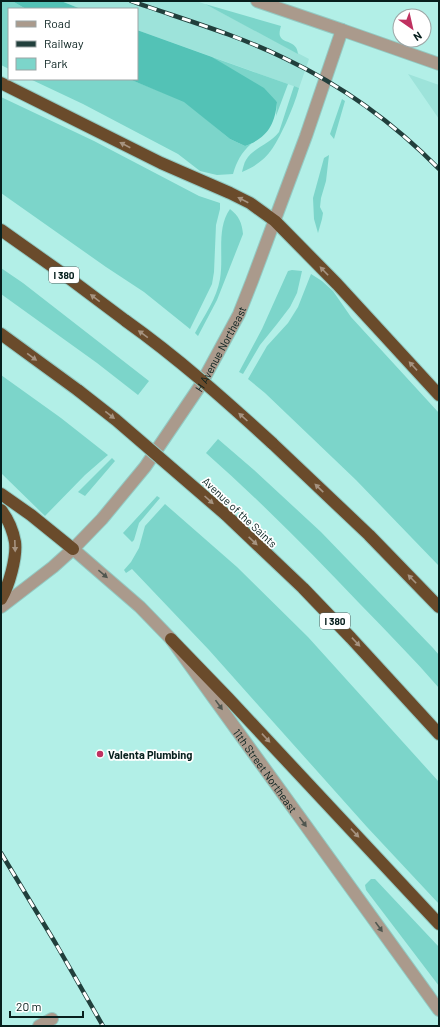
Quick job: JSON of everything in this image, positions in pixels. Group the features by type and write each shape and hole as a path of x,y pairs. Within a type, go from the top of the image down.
{"highway":[{"path":"1,83 161,163 250,203 275,221 333,279 439,395"},
{"name":"I 380","path":"1,230 153,340 191,371 272,443 369,536 439,607"},
{"name":"Avenue of the Saints","path":"1,334 116,420 225,514 303,588 439,734"},
{"path":"1,494 31,515 73,549"},
{"path":"1,510 12,528 15,542 14,558 10,575 1,599"},
{"path":"171,639 439,924"}],"street":[{"path":"257,1 439,64"},
{"name":"H Avenue Northeast","path":"1,607 53,567 73,549 102,518 140,473 200,386 239,314 275,221 342,30"},
{"name":"11th Street Northeast","path":"73,549 140,607 171,639 439,1010"},
{"path":"39,1026 52,1019"}],"shaded area":[{"path":"12,1 61,1 78,8 24,8"},
{"path":"61,1 196,1 205,4 309,59 299,88 138,30 138,8 78,8"},
{"path":"138,30 212,57 264,88 277,102 272,124 268,130 259,139 245,146 230,139 184,102 131,80 138,80"},
{"path":"408,74 439,85 439,119"}],"green space":[{"path":"1,1 12,1 24,8 8,8 8,68 1,65"},
{"path":"205,4 281,26 280,36 295,46 298,54"},
{"path":"212,57 288,84 276,116 277,102"},
{"path":"32,80 132,80 184,101 230,139 245,146 251,144 240,158 233,174 217,175 200,171 178,154 83,104"},
{"path":"294,86 299,88 286,123 274,147 258,163 242,172 249,156 271,140 279,132"},
{"path":"1,97 94,141 199,196 220,203 216,225 212,284 190,329 144,292 1,193"},
{"path":"342,99 345,101 334,139 330,134"},
{"path":"329,155 326,181 320,207 323,213 318,233 314,219 313,198 324,158"},
{"path":"230,209 240,220 243,234 217,300 198,336 195,333 213,300 220,279 223,225"},
{"path":"1,268 23,283 149,381 138,395 97,363 1,294"},
{"path":"288,271 302,271 297,293 290,307 260,345 243,374 239,372 262,329"},
{"path":"311,274 333,291 351,317 439,413 439,566 356,480 265,393 248,379 267,346 288,323 298,307"},
{"path":"1,375 61,418 108,455 85,475 45,516 1,473"},
{"path":"218,439 321,532 433,648 439,655 439,688 304,546 246,489 206,453"},
{"path":"112,458 115,461 85,496 78,492"},
{"path":"157,496 160,498 139,523 132,542 123,533"},
{"path":"165,504 237,567 308,637 439,782 439,904 367,827 209,650 132,569 126,573 124,570 131,562 139,548 145,526"},
{"path":"371,879 375,879 439,947 439,986 366,890 365,885"}],"railway":[{"path":"131,1 208,27 265,49 326,80 386,121 439,169"},
{"path":"1,853 103,1026"}],"place":[{"name":"Valenta Plumbing","path":"100,754"}]}
